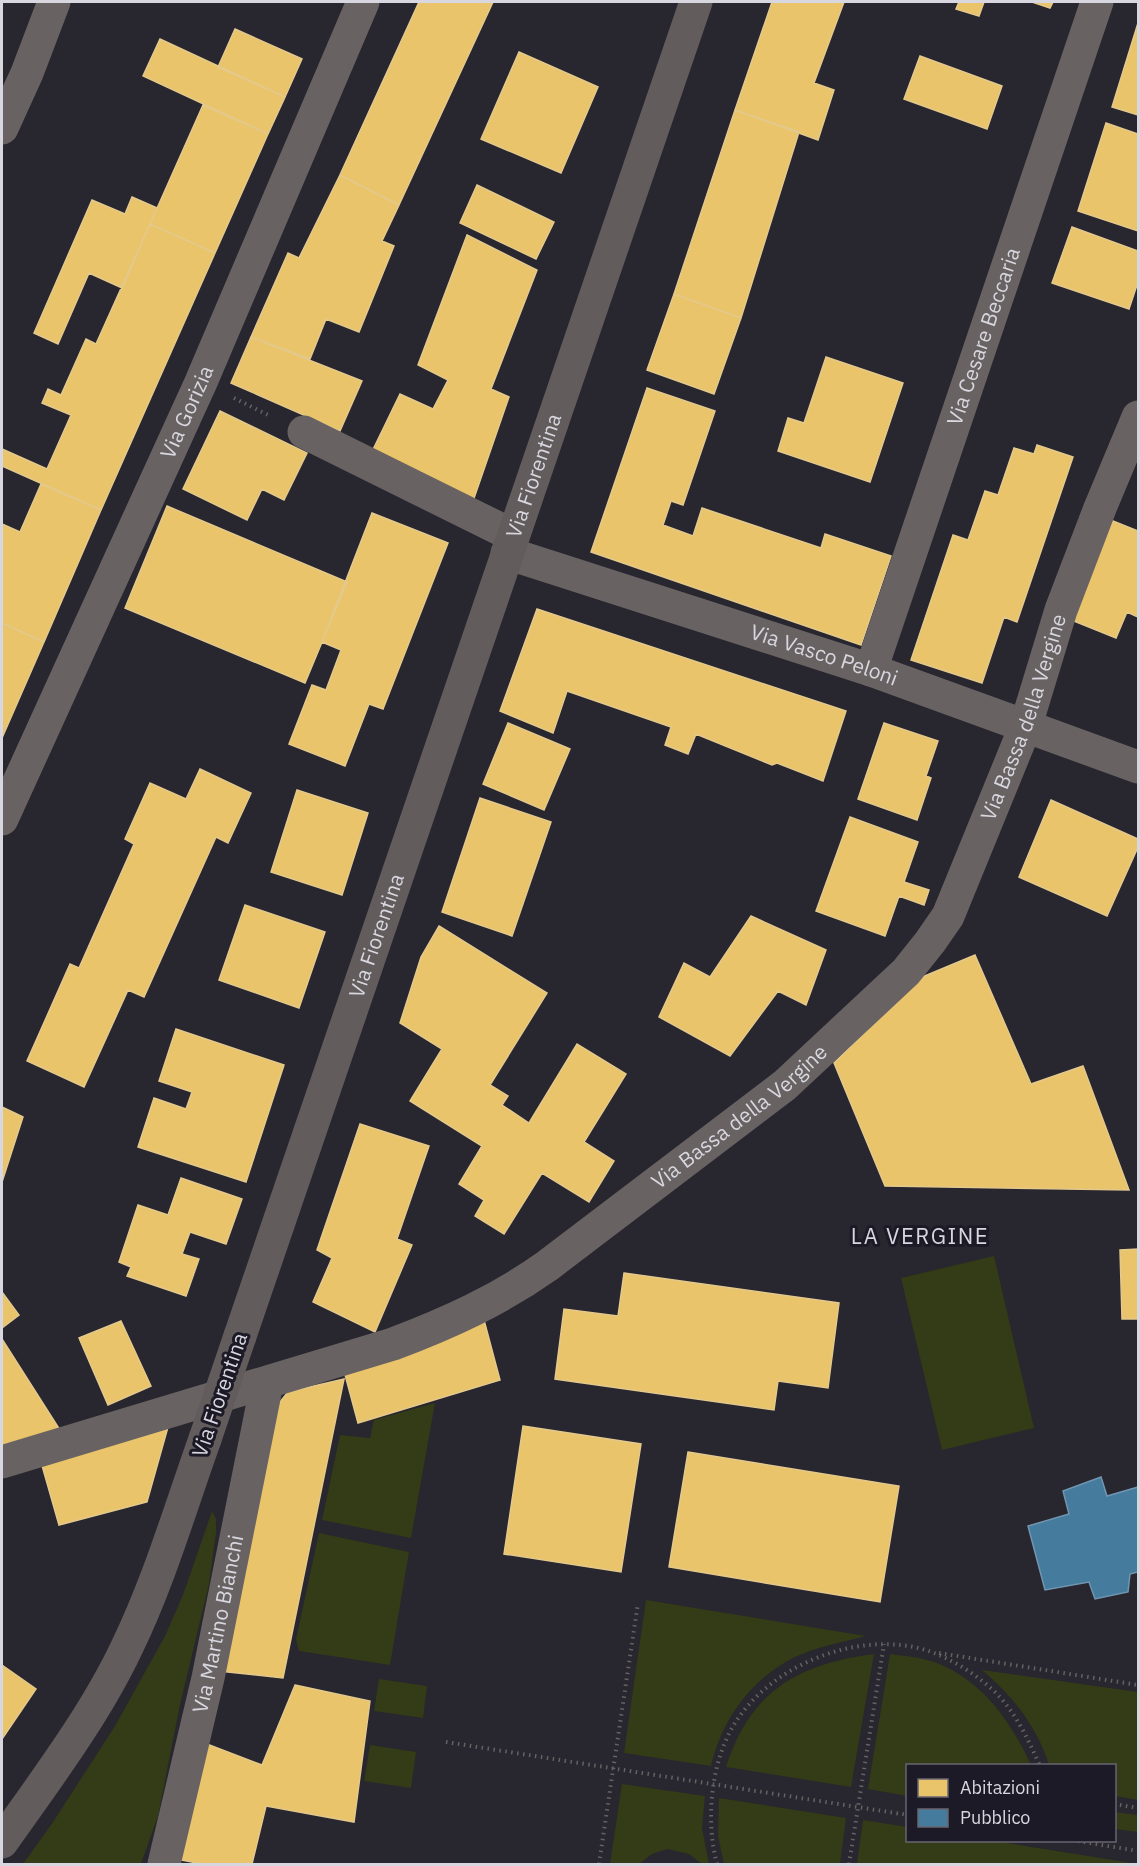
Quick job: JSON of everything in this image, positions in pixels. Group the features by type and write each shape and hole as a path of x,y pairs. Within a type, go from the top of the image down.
{"main road":[{"name":"Via Fiorentina","path":"2,1842 98,1700 126,1648 149,1597 206,1439 509,544 696,2"}],"street":[{"path":"2,128 27,73 54,2"},
{"name":"Via Gorizia","path":"2,819 201,382 363,2"},
{"name":"Via Cesare Beccaria","path":"871,670 1097,2"},
{"name":"Via Bassa della Vergine","path":"2,1462 393,1344 438,1327 505,1294 547,1266 785,1085 906,972 948,916 1026,725 1061,610 1138,417"},
{"name":"Via Vasco Peloni","path":"304,432 509,544 871,670 1138,767"},
{"name":"Via Martino Bianchi","path":"164,1864 208,1678 267,1383"}],"path":[{"path":"201,382 304,432"},
{"path":"599,1864 638,1603"},
{"path":"849,1864 884,1644"},
{"path":"717,1864 710,1822 714,1785 728,1736 737,1719 774,1682 791,1670 834,1652 860,1646 884,1644 1138,1685"},
{"path":"933,1652 959,1665 996,1693 1018,1721 1039,1764"},
{"path":"446,1742 906,1815"},
{"path":"1116,1804 1138,1808"},
{"path":"1084,1842 1138,1851"}],"green space":[{"path":"994,1256 1034,1428 942,1450 901,1278"},
{"path":"435,1403 411,1538 322,1520 340,1435 370,1438 374,1420"},
{"path":"212,1511 216,1519 216,1533 209,1584 180,1705 158,1816 141,1864 23,1864 115,1726 165,1636 183,1595"},
{"path":"319,1533 409,1552 390,1665 299,1651 296,1639"},
{"path":"646,1600 866,1636 803,1653 779,1666 765,1677 752,1689 731,1717 711,1766 624,1753"},
{"path":"874,1654 851,1787 726,1767 736,1741 749,1719 763,1700 780,1686 822,1665"},
{"path":"890,1654 931,1661 949,1668 979,1689 992,1702 1014,1732 1030,1764 906,1764 906,1796 868,1789"},
{"path":"982,1670 1138,1692 1138,1800 1116,1796 1116,1764 1049,1764 1031,1725 1004,1690"},
{"path":"379,1679 427,1686 423,1718 374,1711"},
{"path":"370,1745 416,1752 411,1788 364,1781"},
{"path":"622,1784 705,1796 702,1828 709,1864 702,1864 689,1854 667,1849 652,1854 639,1864 610,1864"},
{"path":"719,1798 846,1818 840,1864 724,1864 718,1836"},
{"path":"1116,1812 1138,1815 1138,1832 1116,1829"},
{"path":"863,1820 906,1827 906,1842 1001,1842 1138,1864 857,1864"}],"building: Abitazioni":[{"path":"419,2 493,2 399,205 340,175"},
{"path":"772,2 844,2 814,83 834,90 818,140 735,110"},
{"path":"959,2 984,2 979,16 956,9"},
{"path":"1032,2 1053,2 1050,8"},
{"path":"1138,23 1138,115 1112,107"},
{"path":"235,29 302,59 285,97 218,67"},
{"path":"160,39 285,97 268,134 143,76"},
{"path":"519,52 598,87 561,173 481,139"},
{"path":"920,56 1002,86 987,129 904,99"},
{"path":"203,105 268,134 215,253 150,224"},
{"path":"735,110 799,132 741,318 674,294"},
{"path":"1106,123 1138,134 1138,231 1078,211"},
{"path":"340,175 399,205 382,241 394,246 359,332 326,319 310,359 251,337 288,253 299,258"},
{"path":"477,185 554,222 536,259 460,223"},
{"path":"132,197 157,208 122,288 89,273 58,344 34,333 92,200 125,214"},
{"path":"150,224 215,253 101,510 2,466 2,449 47,469 71,415 42,403 48,389 61,395 86,339 96,344"},
{"path":"1072,227 1138,251 1138,282 1129,309 1052,283"},
{"path":"467,235 537,270 491,389 509,397 472,504 369,458 400,394 433,409 448,380 418,365"},
{"path":"674,294 741,318 714,394 647,370"},
{"path":"251,337 362,381 340,431 231,383"},
{"path":"826,357 903,383 870,482 778,451 788,418 804,423"},
{"path":"647,388 715,411 683,505 671,501 663,525 693,536 702,508 821,548 825,534 891,556 861,645 591,552"},
{"path":"220,411 307,453 284,500 262,489 247,520 183,489"},
{"path":"1037,445 1073,457 1017,622 1004,617 982,683 911,660 953,535 968,540 985,491 998,495 1014,448 1034,454"},
{"path":"41,484 101,510 44,642 2,623 2,524 20,532"},
{"path":"167,506 347,582 305,683 125,608"},
{"path":"372,513 448,543 383,709 369,704 345,766 289,744 312,685 326,690 341,650 322,642"},
{"path":"1108,519 1138,531 1138,617 1127,612 1116,638 1069,619"},
{"path":"537,609 846,711 823,781 777,763 772,765 696,734 688,754 665,745 671,727 567,691 553,733 500,711"},
{"path":"2,623 44,642 2,738"},
{"path":"508,723 570,749 544,810 483,784"},
{"path":"884,723 938,741 926,776 931,778 917,820 858,799"},
{"path":"200,769 251,793 228,843 216,837 144,997 128,990 84,1087 27,1061 70,964 79,968 134,844 125,839 150,783 186,799"},
{"path":"297,790 368,813 342,895 271,872"},
{"path":"480,798 551,822 512,936 442,912"},
{"path":"1051,800 1138,839 1138,847 1107,916 1019,877"},
{"path":"850,817 918,842 904,882 929,890 924,905 899,896 885,936 816,911"},
{"path":"245,905 325,932 299,1008 219,980"},
{"path":"751,916 826,950 806,1005 778,991 730,1056 659,1017 684,963 710,977"},
{"path":"439,926 547,993 490,1085 508,1096 502,1105 529,1123 577,1044 626,1074 584,1142 614,1161 589,1202 542,1173 504,1234 475,1216 484,1200 459,1184 482,1146 410,1101 442,1049 400,1023 421,957"},
{"path":"975,955 1031,1084 1083,1066 1129,1190 885,1186 834,1063 920,978"},
{"path":"176,1029 284,1065 246,1182 138,1147 154,1098 186,1109 192,1092 159,1081"},
{"path":"2,1107 23,1117 2,1182"},
{"path":"360,1124 429,1146 397,1239 412,1245 375,1332 313,1302 332,1258 317,1250"},
{"path":"181,1178 242,1199 226,1244 190,1232 182,1254 199,1259 186,1296 127,1276 131,1267 119,1262 138,1205 168,1215"},
{"path":"1138,1249 1138,1319 1122,1319 1120,1250"},
{"path":"624,1273 839,1303 828,1388 778,1381 774,1410 555,1379 564,1309 618,1316"},
{"path":"2,1292 19,1315 2,1328"},
{"path":"484,1320 500,1380 358,1423 344,1371"},
{"path":"121,1321 151,1386 108,1405 79,1338"},
{"path":"2,1339 60,1430 2,1445"},
{"path":"344,1379 283,1678 219,1671 267,1418 288,1392"},
{"path":"523,1426 641,1444 621,1572 504,1554"},
{"path":"168,1427 147,1502 59,1525 41,1462"},
{"path":"688,1452 899,1486 880,1602 669,1567"},
{"path":"2,1665 36,1689 2,1739"},
{"path":"295,1685 370,1701 354,1822 266,1806 252,1864 202,1864 181,1860 207,1744 262,1765"}],"building: Pubblico":[{"path":"1101,1477 1107,1496 1138,1487 1138,1572 1130,1574 1128,1592 1095,1599 1089,1582 1045,1590 1028,1526 1069,1514 1063,1491"}],"district":[{"name":"LA VERGINE","path":"920,1236"}]}
